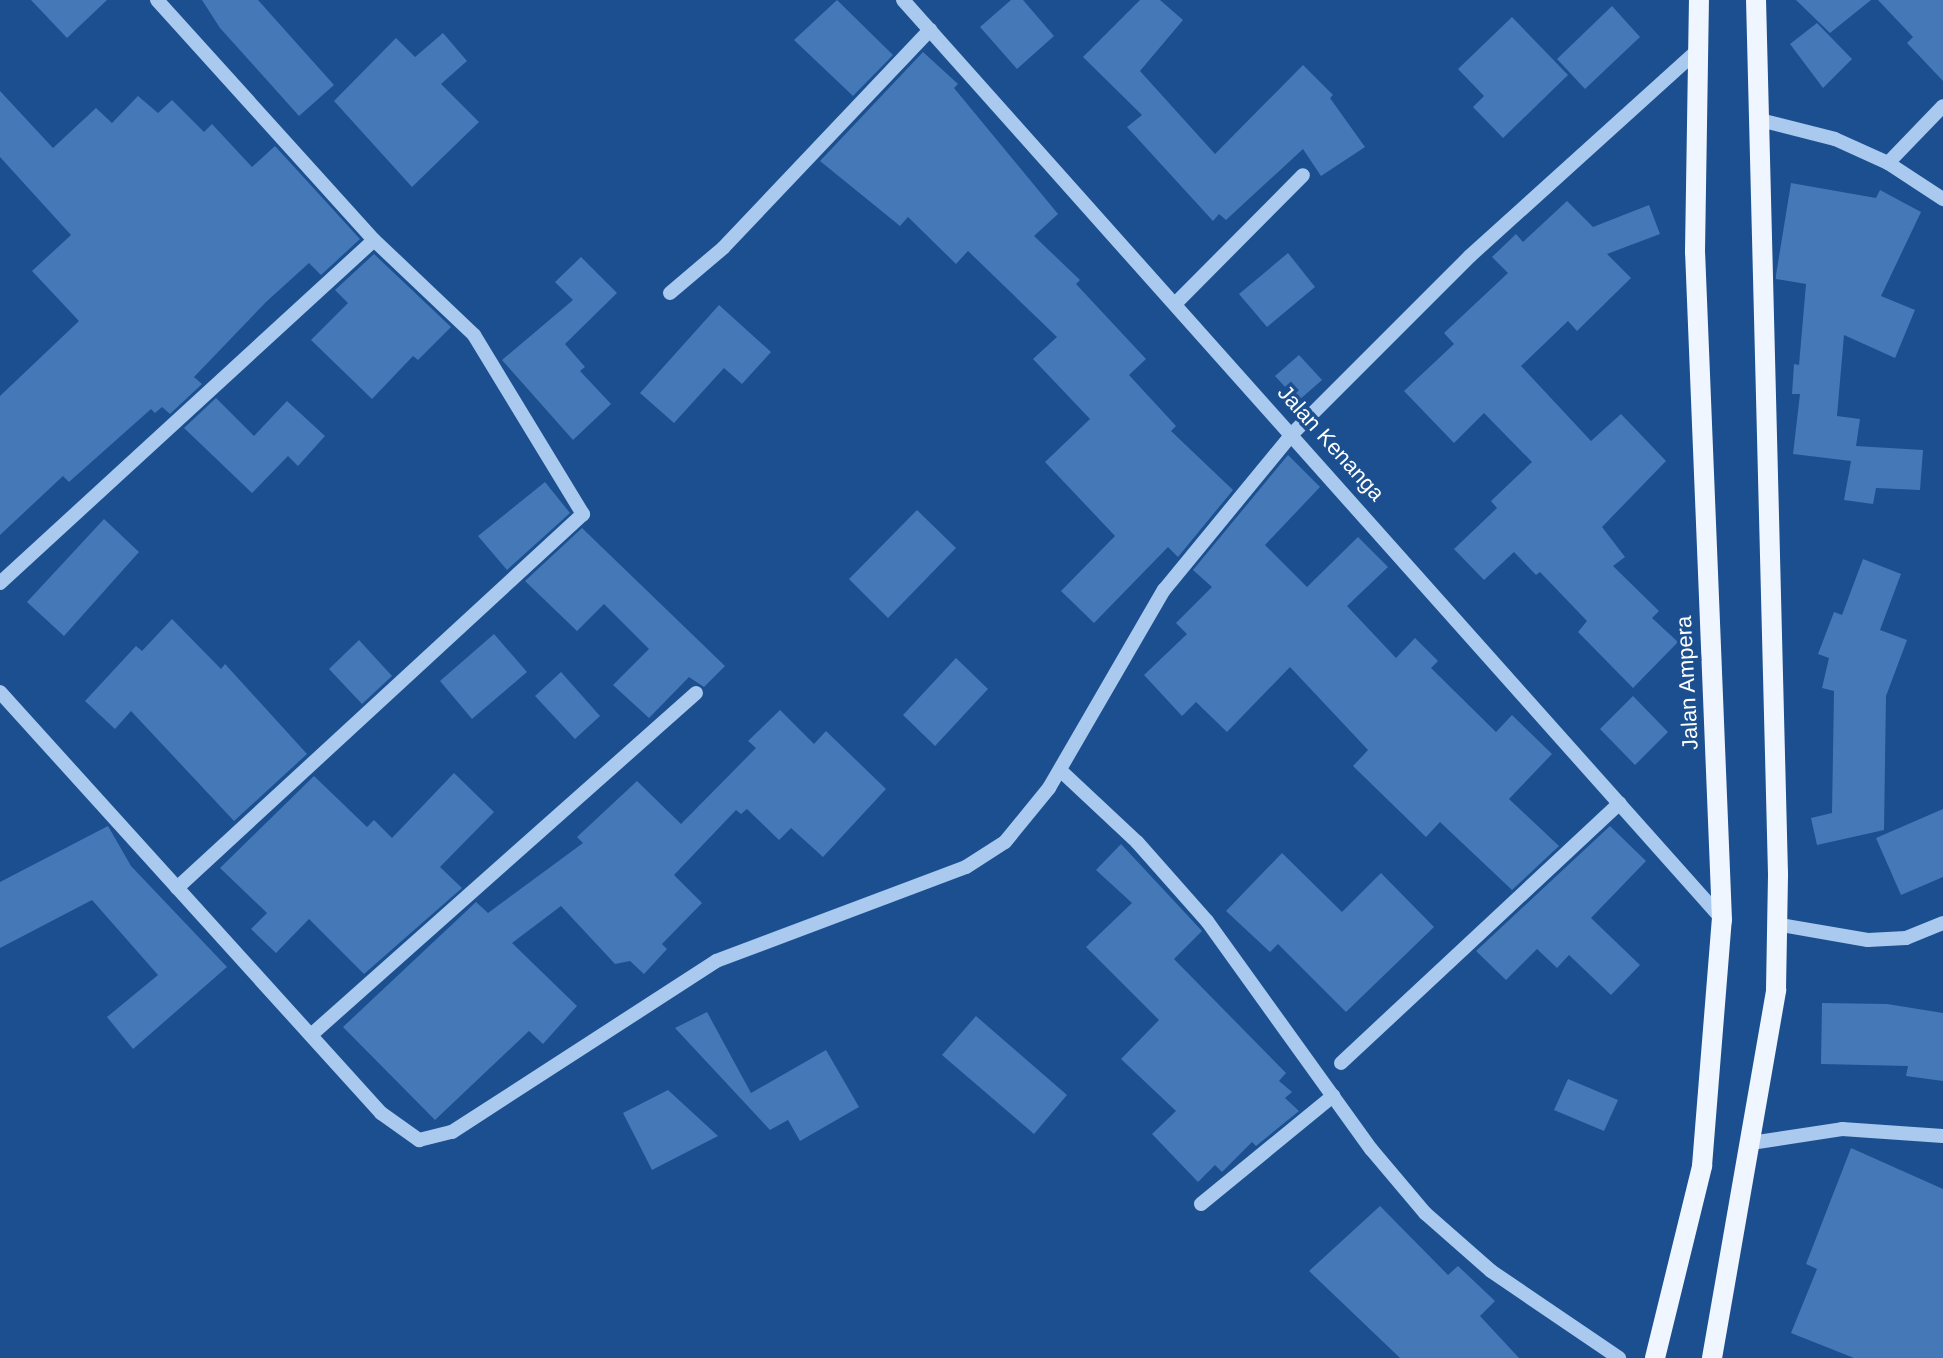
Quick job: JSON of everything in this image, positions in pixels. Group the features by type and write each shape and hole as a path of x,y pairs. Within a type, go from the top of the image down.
{"main road":[{"name":"Jalan Ampera","path":"1655,1358 1702,1166 1722,920 1695,252 1699,0"},
{"path":"1712,1358 1776,990 1756,0"}],"street":[{"path":"157,0 374,240 474,335 583,517 177,888"},
{"name":"Jalan Kenanga","path":"903,0 1293,433 1722,920"},
{"path":"670,293 723,248 930,30"},
{"path":"0,692 311,1035 405,1132 419,1140 452,1132 716,961 966,867 1005,842 1060,770 1164,590 1293,433 1470,256 1698,50"},
{"path":"1888,163 1943,106"},
{"path":"1760,120 1835,139 1888,163 1943,199"},
{"path":"1176,303 1303,175"},
{"path":"0,583 374,240"},
{"path":"311,1035 696,693"},
{"path":"1060,770 1137,842 1197,909 1333,1096 1425,1213 1491,1271 1619,1358"},
{"path":"1341,1063 1620,803"},
{"path":"1775,924 1868,940 1906,938 1943,923"},
{"path":"1201,1204 1333,1096"},
{"path":"1751,1143 1842,1129 1943,1136"}],"building":[{"path":"31,0 107,0 67,38"},
{"path":"202,0 258,0 334,85 299,116 220,28"},
{"path":"837,0 893,55 853,96 794,40"},
{"path":"1011,0 1023,0 1054,36 1017,69 980,27"},
{"path":"1140,0 1160,0 1183,20 1140,71 1215,154 1303,65 1333,95 1330,98 1365,147 1321,176 1303,149 1226,220 1219,214 1213,221 1127,127 1142,115 1083,57"},
{"path":"1796,0 1871,0 1830,33"},
{"path":"1878,0 1943,0 1943,81 1907,43 1913,37"},
{"path":"1612,6 1640,37 1585,89 1557,59"},
{"path":"1512,17 1568,75 1503,138 1473,107 1484,96 1458,69"},
{"path":"1817,23 1852,59 1823,88 1790,44"},
{"path":"443,33 467,61 441,84 479,122 412,187 334,101 396,38 415,57"},
{"path":"923,52 958,84 954,88 1058,214 1034,236 1080,280 1076,284 1146,359 1129,375 1176,426 1171,431 1233,490 1178,557 1168,547 1094,623 1061,591 1115,536 1045,462 1090,419 1033,359 1057,337 968,251 956,264 908,217 900,226 820,161"},
{"path":"0,91 53,148 96,108 112,123 138,96 158,113 172,100 204,132 212,124 252,167 275,146 360,239 321,275 309,263 266,302 194,377 202,384 170,414 162,407 155,413 151,409 69,482 63,476 0,535 0,396 79,321 32,271 71,235 0,157"},
{"path":"1791,183 1876,198 1880,190 1921,212 1881,296 1915,310 1895,358 1844,335 1837,416 1860,419 1856,446 1923,450 1920,490 1876,488 1873,504 1844,500 1851,461 1793,454 1800,394 1792,394 1794,364 1799,365 1806,284 1776,279"},
{"path":"1567,201 1593,227 1649,205 1660,234 1607,254 1631,278 1577,331 1568,321 1521,366 1591,441 1621,414 1666,461 1602,527 1625,557 1613,566 1659,611 1652,618 1678,642 1633,688 1578,632 1587,621 1540,572 1536,575 1514,552 1484,580 1454,549 1497,508 1491,501 1532,462 1484,413 1454,443 1404,391 1454,344 1444,333 1508,273 1492,257 1516,234 1523,242"},
{"path":"1288,253 1315,287 1267,327 1239,294"},
{"path":"374,254 451,327 418,360 413,356 372,399 311,340 348,303 335,290"},
{"path":"581,257 617,293 565,344 585,367 580,371 611,404 573,440 502,360 573,300 555,282"},
{"path":"719,305 771,352 742,384 724,368 674,423 640,393"},
{"path":"1299,355 1322,380 1298,401 1275,376"},
{"path":"216,398 254,436 287,401 325,436 298,466 288,456 252,493 184,428"},
{"path":"1288,455 1320,487 1265,545 1307,587 1358,537 1388,567 1347,606 1396,658 1415,638 1438,661 1431,668 1496,732 1512,715 1552,754 1509,799 1559,846 1512,890 1440,822 1426,837 1353,766 1368,750 1290,667 1227,732 1196,702 1182,716 1144,675 1187,634 1176,623 1212,587 1193,570"},
{"path":"545,482 570,513 507,570 478,536"},
{"path":"917,510 956,548 888,618 849,579"},
{"path":"104,519 139,552 64,636 27,602"},
{"path":"582,528 725,666 704,687 689,677 649,718 613,685 649,649 604,604 577,631 525,581"},
{"path":"1863,559 1901,574 1880,630 1907,640 1886,696 1884,830 1817,845 1811,818 1832,813 1834,691 1822,688 1829,658 1818,654 1834,612 1842,615"},
{"path":"172,619 221,669 225,664 307,754 234,821 131,711 115,729 85,701 136,646 142,651"},
{"path":"494,634 527,672 472,719 440,681"},
{"path":"359,640 392,676 362,704 329,669"},
{"path":"956,658 988,689 935,746 903,715"},
{"path":"561,672 600,716 575,739 535,696"},
{"path":"1633,696 1668,732 1635,765 1600,729"},
{"path":"780,710 814,744 826,731 886,789 823,857 791,828 779,840 747,809 741,814 736,810 674,875 702,903 662,944 667,949 644,974 630,961 615,964 561,906 512,943 577,1006 543,1044 529,1031 435,1120 343,1027 476,902 488,913 583,843 577,837 637,781 681,824 756,748 748,741"},
{"path":"454,773 494,812 440,867 462,888 364,974 309,919 276,953 251,929 267,913 220,868 314,776 367,827 374,820 392,838"},
{"path":"1943,809 1943,877 1901,895 1876,838"},
{"path":"108,826 131,866 227,967 133,1049 107,1017 158,975 92,900 0,948 0,882"},
{"path":"1610,826 1646,861 1591,918 1640,965 1611,995 1569,955 1557,968 1537,949 1506,980 1476,951"},
{"path":"1121,844 1202,931 1174,959 1286,1073 1279,1081 1292,1092 1285,1098 1299,1111 1256,1146 1252,1142 1222,1172 1215,1165 1198,1182 1152,1134 1176,1111 1121,1059 1159,1020 1086,947 1132,903 1096,870"},
{"path":"1282,853 1342,912 1381,873 1434,927 1346,1012 1278,944 1270,952 1226,911"},
{"path":"1822,1003 1887,1004 1943,1013 1943,1081 1906,1076 1908,1066 1821,1064"},
{"path":"707,1012 751,1093 826,1050 859,1107 800,1141 788,1120 770,1130 675,1028"},
{"path":"976,1016 1067,1095 1034,1134 942,1055"},
{"path":"1568,1079 1618,1100 1604,1131 1554,1110"},
{"path":"668,1090 718,1136 652,1170 623,1113"},
{"path":"1851,1148 1943,1189 1943,1358 1854,1358 1791,1333 1817,1269 1806,1264"},
{"path":"1380,1206 1448,1275 1458,1266 1495,1301 1480,1316 1519,1358 1400,1358 1309,1271"}]}
